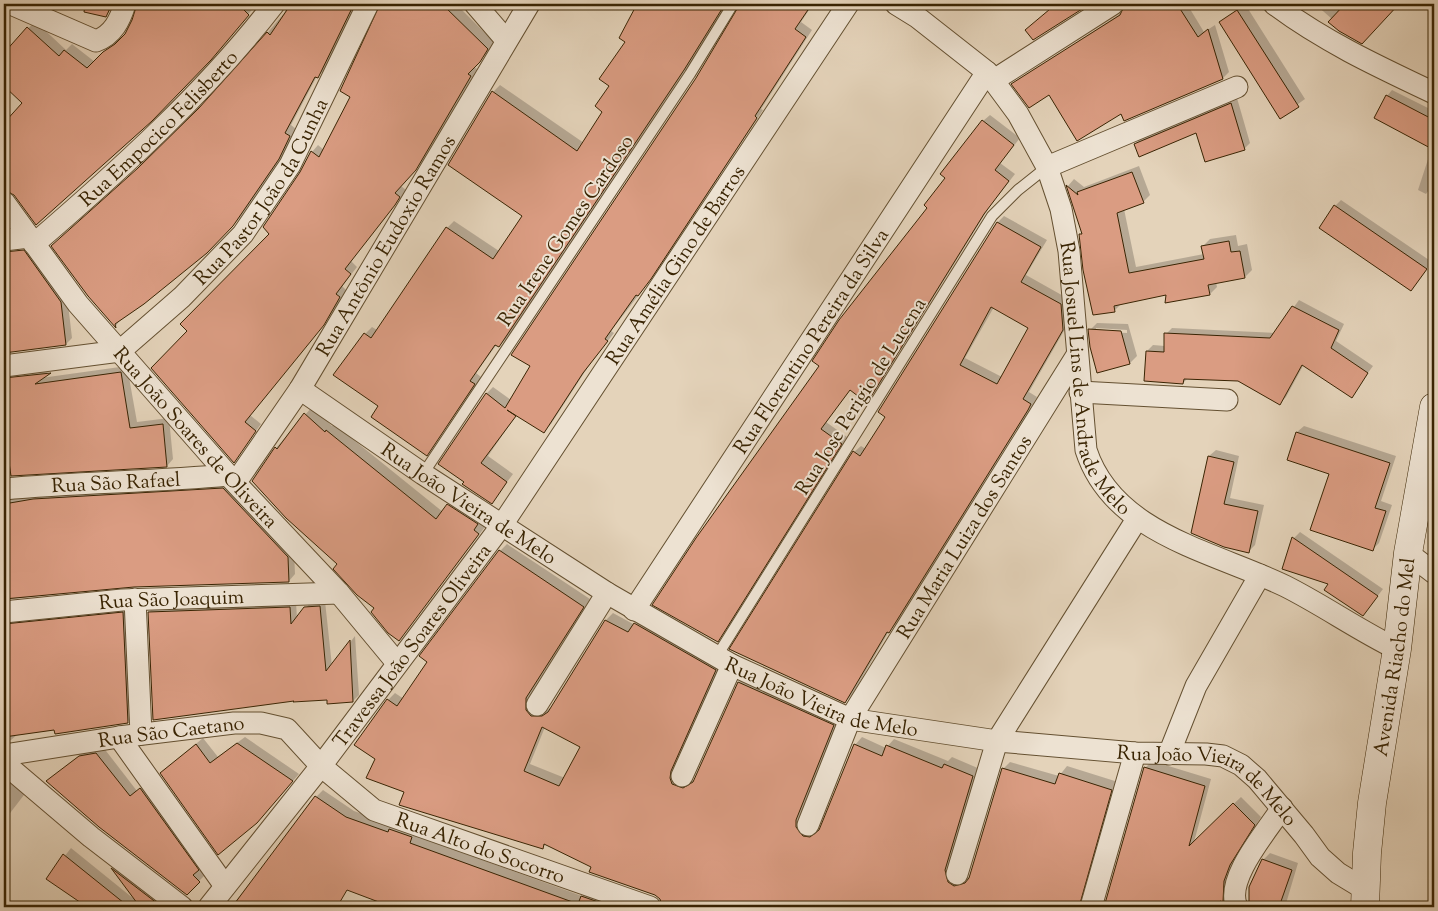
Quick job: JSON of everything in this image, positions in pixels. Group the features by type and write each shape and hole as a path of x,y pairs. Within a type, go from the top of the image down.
{"street":[{"path":"12,4 96,41 105,38 116,26 125,4"},
{"name":"Rua Empocico Felisberto","path":"32,240 101,186 245,40 274,4"},
{"name":"Rua Pastor João da Cunha","path":"120,351 182,297 243,234 266,203 290,165 368,4"},
{"path":"474,4 506,40"},
{"name":"Rua Antônio Eudoxio Ramos","path":"232,478 300,389 529,4"},
{"name":"Rua Amélia Gino de Barros","path":"502,525 848,4"},
{"name":"Rua Josuel Lins de Andrade Melo","path":"896,4 917,17 991,76 1018,114 1048,167 1067,236 1074,295 1077,355 1086,450 1092,468 1102,486 1137,519 1188,545 1260,575 1306,597 1363,633 1397,648"},
{"path":"991,76 1113,4"},
{"path":"1274,4 1304,27 1372,64 1434,93"},
{"name":"Rua Florentino Pereira da Silva","path":"634,610 991,76"},
{"path":"1048,167 1237,87"},
{"name":"Rua João Soares de Oliveira","path":"4,202 78,304 153,386 232,478 340,593 397,663"},
{"path":"4,240 32,240"},
{"path":"4,366 120,351"},
{"name":"Rua Maria Luiza dos Santos","path":"808,825 850,718 1077,355"},
{"name":"Rua João Vieira de Melo","path":"300,389 423,474 634,610 724,661 850,718 997,741 1135,753 1206,754 1223,756 1241,764 1282,808 1320,857 1366,899"},
{"path":"1080,392 1227,400"},
{"name":"Avenida Riacho do Mel","path":"1366,899 1367,853 1372,803 1397,648 1408,553 1430,447 1434,407"},
{"name":"Rua São Rafael","path":"4,489 232,478"},
{"path":"957,874 997,741 1137,519"},
{"name":"Travessa João Soares Oliveira","path":"209,907 321,766 397,663 462,581 502,525"},
{"path":"1408,553 1434,574"},
{"path":"1169,754 1205,670 1260,575"},
{"name":"Rua São Joaquim","path":"4,612 135,599 340,593"},
{"path":"537,705 607,593"},
{"path":"135,599 141,734"},
{"path":"682,776 724,661"},
{"name":"Rua São Caetano","path":"4,754 141,734 234,723 261,723 287,729 321,766"},
{"path":"119,737 226,886"},
{"path":"1091,907 1135,753"},
{"path":"4,763 66,817 182,907"},
{"name":"Rua Alto do Socorro","path":"321,766 374,810 650,907"},
{"path":"1237,907 1233,892 1238,876 1282,808"}],"lane":[{"name":"Rua Irene Gomes Cardoso","path":"423,474 690,74 733,4"},
{"name":"Rua Jose Perigio de Lucena","path":"724,661 992,216 1018,190 1048,167"}],"building":[{"path":"85,4 112,4 106,17 84,12"},
{"path":"137,4 238,4 249,15 211,60 152,121 36,225 14,195 4,190 4,123 22,103 4,86 4,53 27,27 59,56 64,50 87,68 125,34"},
{"path":"291,4 354,4 318,78 315,77 285,133 290,136 279,159 233,226 207,253 144,304 115,324 116,328 88,296 51,246 138,168 199,108 267,32 270,35"},
{"path":"380,4 442,4 488,49 480,62 468,74 471,76 416,170 395,193 400,197 395,205 345,269 351,274 336,294 340,297 324,325 245,422 256,431 234,463 151,368 187,331 180,324 269,234 263,227 300,172 311,151 319,157 350,97 340,91"},
{"path":"637,4 725,4 684,70 499,347 495,345 470,381 475,384 427,456 371,417 378,406 333,375 364,333 371,338 446,227 493,259 522,216 448,165 492,91 577,151 602,112 595,106 609,86 599,79 625,42 619,38"},
{"path":"740,4 812,4 795,29 806,37 755,116 757,118 651,279 638,296 636,295 605,339 608,341 583,373 544,433 507,410 516,416 481,463 507,482 492,504 462,484 464,482 438,464 486,393 505,408 530,366 511,355 696,78"},
{"path":"1056,4 1090,4 1033,40 1025,30"},
{"path":"1125,4 1177,4 1198,37 1208,29 1223,79 1124,121 1121,114 1077,141 1049,95 1029,108 1011,84 1120,15"},
{"path":"1345,4 1399,4 1362,44 1339,31 1328,22"},
{"path":"1237,10 1299,107 1280,119 1219,22"},
{"path":"1386,95 1434,120 1434,150 1374,118"},
{"path":"1231,103 1245,150 1205,162 1196,133 1139,157 1134,144"},
{"path":"982,120 1014,145 995,170 1009,181 984,214 867,403 850,390 821,429 842,444 718,642 652,605 696,538 819,366 812,361 839,320 927,208 924,205 945,178 940,174"},
{"path":"1132,172 1144,203 1117,213 1129,273 1204,259 1201,246 1229,241 1231,252 1240,251 1245,278 1208,285 1210,295 1165,303 1166,295 1114,306 1115,312 1093,315 1083,270 1079,234 1082,234 1066,185 1078,195 1077,192"},
{"path":"1334,205 1427,269 1411,291 1319,228"},
{"path":"997,222 1041,247 1021,282 1061,304 1063,330 1023,399 1031,404 1028,410 889,633 887,632 845,703 729,649 853,451 860,456 885,417 878,412","holes":["991,307 1028,328 997,384 960,365"]},
{"path":"24,250 61,302 66,345 4,353 4,252"},
{"path":"1292,306 1339,330 1331,348 1368,373 1352,398 1302,365 1280,405 1238,381 1184,379 1183,384 1144,381 1146,351 1164,352 1164,333 1270,338"},
{"path":"1088,329 1121,331 1130,364 1097,373 1090,347"},
{"path":"121,372 130,428 163,424 167,467 11,476 4,428 4,378 51,373 35,384"},
{"path":"304,413 325,432 326,430 436,519 447,504 478,524 474,530 479,534 399,641 388,633 371,612 374,608 357,595 333,569 337,564 286,518 252,481 275,447 277,449"},
{"path":"1296,432 1390,463 1375,508 1386,511 1373,551 1310,530 1329,474 1287,460"},
{"path":"1208,456 1234,462 1224,504 1258,511 1249,553 1224,547 1191,533"},
{"path":"223,488 288,557 289,582 134,587 4,599 4,504 33,499"},
{"path":"1292,537 1378,596 1363,616 1324,590 1328,584 1282,569"},
{"path":"499,550 584,607 526,698 526,710 531,716 542,716 548,712 605,620 628,632 634,623 716,670 671,771 670,778 672,784 683,788 693,782 738,682 834,725 796,820 796,827 803,836 810,837 819,830 854,744 882,756 886,745 942,768 944,764 973,776 945,870 948,882 954,886 965,883 969,878 1002,768 1055,784 1059,773 1112,790 1079,907 662,907 660,899 655,895 589,872 591,867 544,844 543,849 399,805 404,792 366,778 375,759 354,745 387,699 397,706 427,662 419,656","holes":["542,727 580,747 559,786 524,771"]},
{"path":"320,606 326,671 350,640 353,702 327,704 327,700 294,701 153,720 148,612 290,607 291,624 304,607"},
{"path":"123,612 128,723 55,734 54,730 4,737 4,624"},
{"path":"237,743 293,781 257,823 218,855 160,773 196,744 210,763"},
{"path":"96,753 130,796 140,788 199,870 193,875 200,882 187,895 99,827 46,781 79,756"},
{"path":"1144,767 1205,786 1189,846 1233,803 1255,825 1230,865 1224,881 1223,902 1220,901 1218,907 1104,907"},
{"path":"315,796 346,817 388,832 389,829 412,837 410,843 578,904 581,896 613,907 392,907 347,890 337,907 232,907"},
{"path":"63,854 129,907 87,907 46,879"},
{"path":"1262,859 1292,870 1279,907 1249,907 1249,887"},
{"path":"111,868 162,907 140,907"}]}
